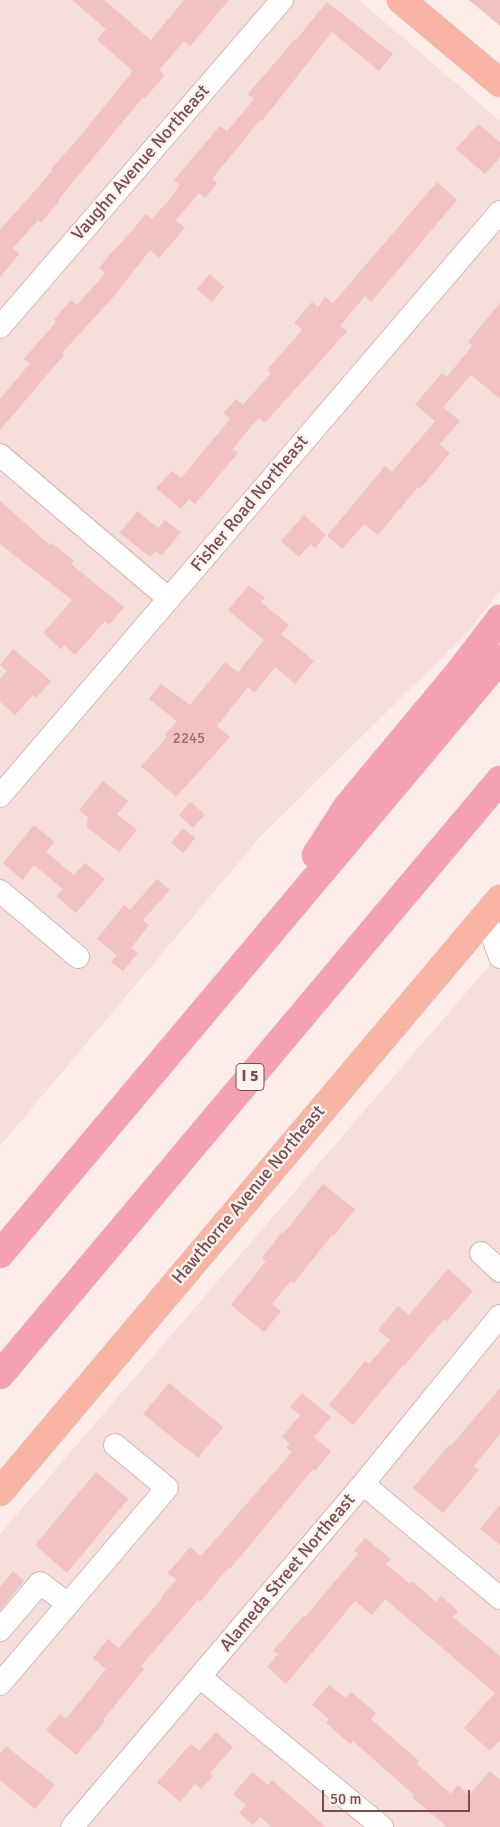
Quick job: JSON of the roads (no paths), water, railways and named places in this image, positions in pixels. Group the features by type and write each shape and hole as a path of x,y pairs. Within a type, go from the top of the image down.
{"highway":[{"path":"248,958 347,807 500,619"},
{"path":"0,1254 500,659"},
{"name":"I 5","path":"0,1375 500,780"}],"main road":[{"path":"400,0 500,83"},
{"name":"Hawthorne Avenue Northeast","path":"0,1492 493,907"}],"street":[{"name":"Vaughn Avenue Northeast","path":"0,327 282,0"},
{"name":"Fisher Road Northeast","path":"0,796 500,212"},
{"path":"0,455 169,599"},
{"path":"0,891 78,957"},
{"path":"493,907 500,957"},
{"path":"481,1253 500,1271"},
{"name":"Alameda Street Northeast","path":"72,1827 363,1484 500,1316"},
{"path":"3,1675 68,1604 167,1488 115,1445"},
{"path":"363,1484 500,1598"},
{"path":"0,1630 40,1583 68,1604"},
{"path":"200,1677 382,1827"}]}
